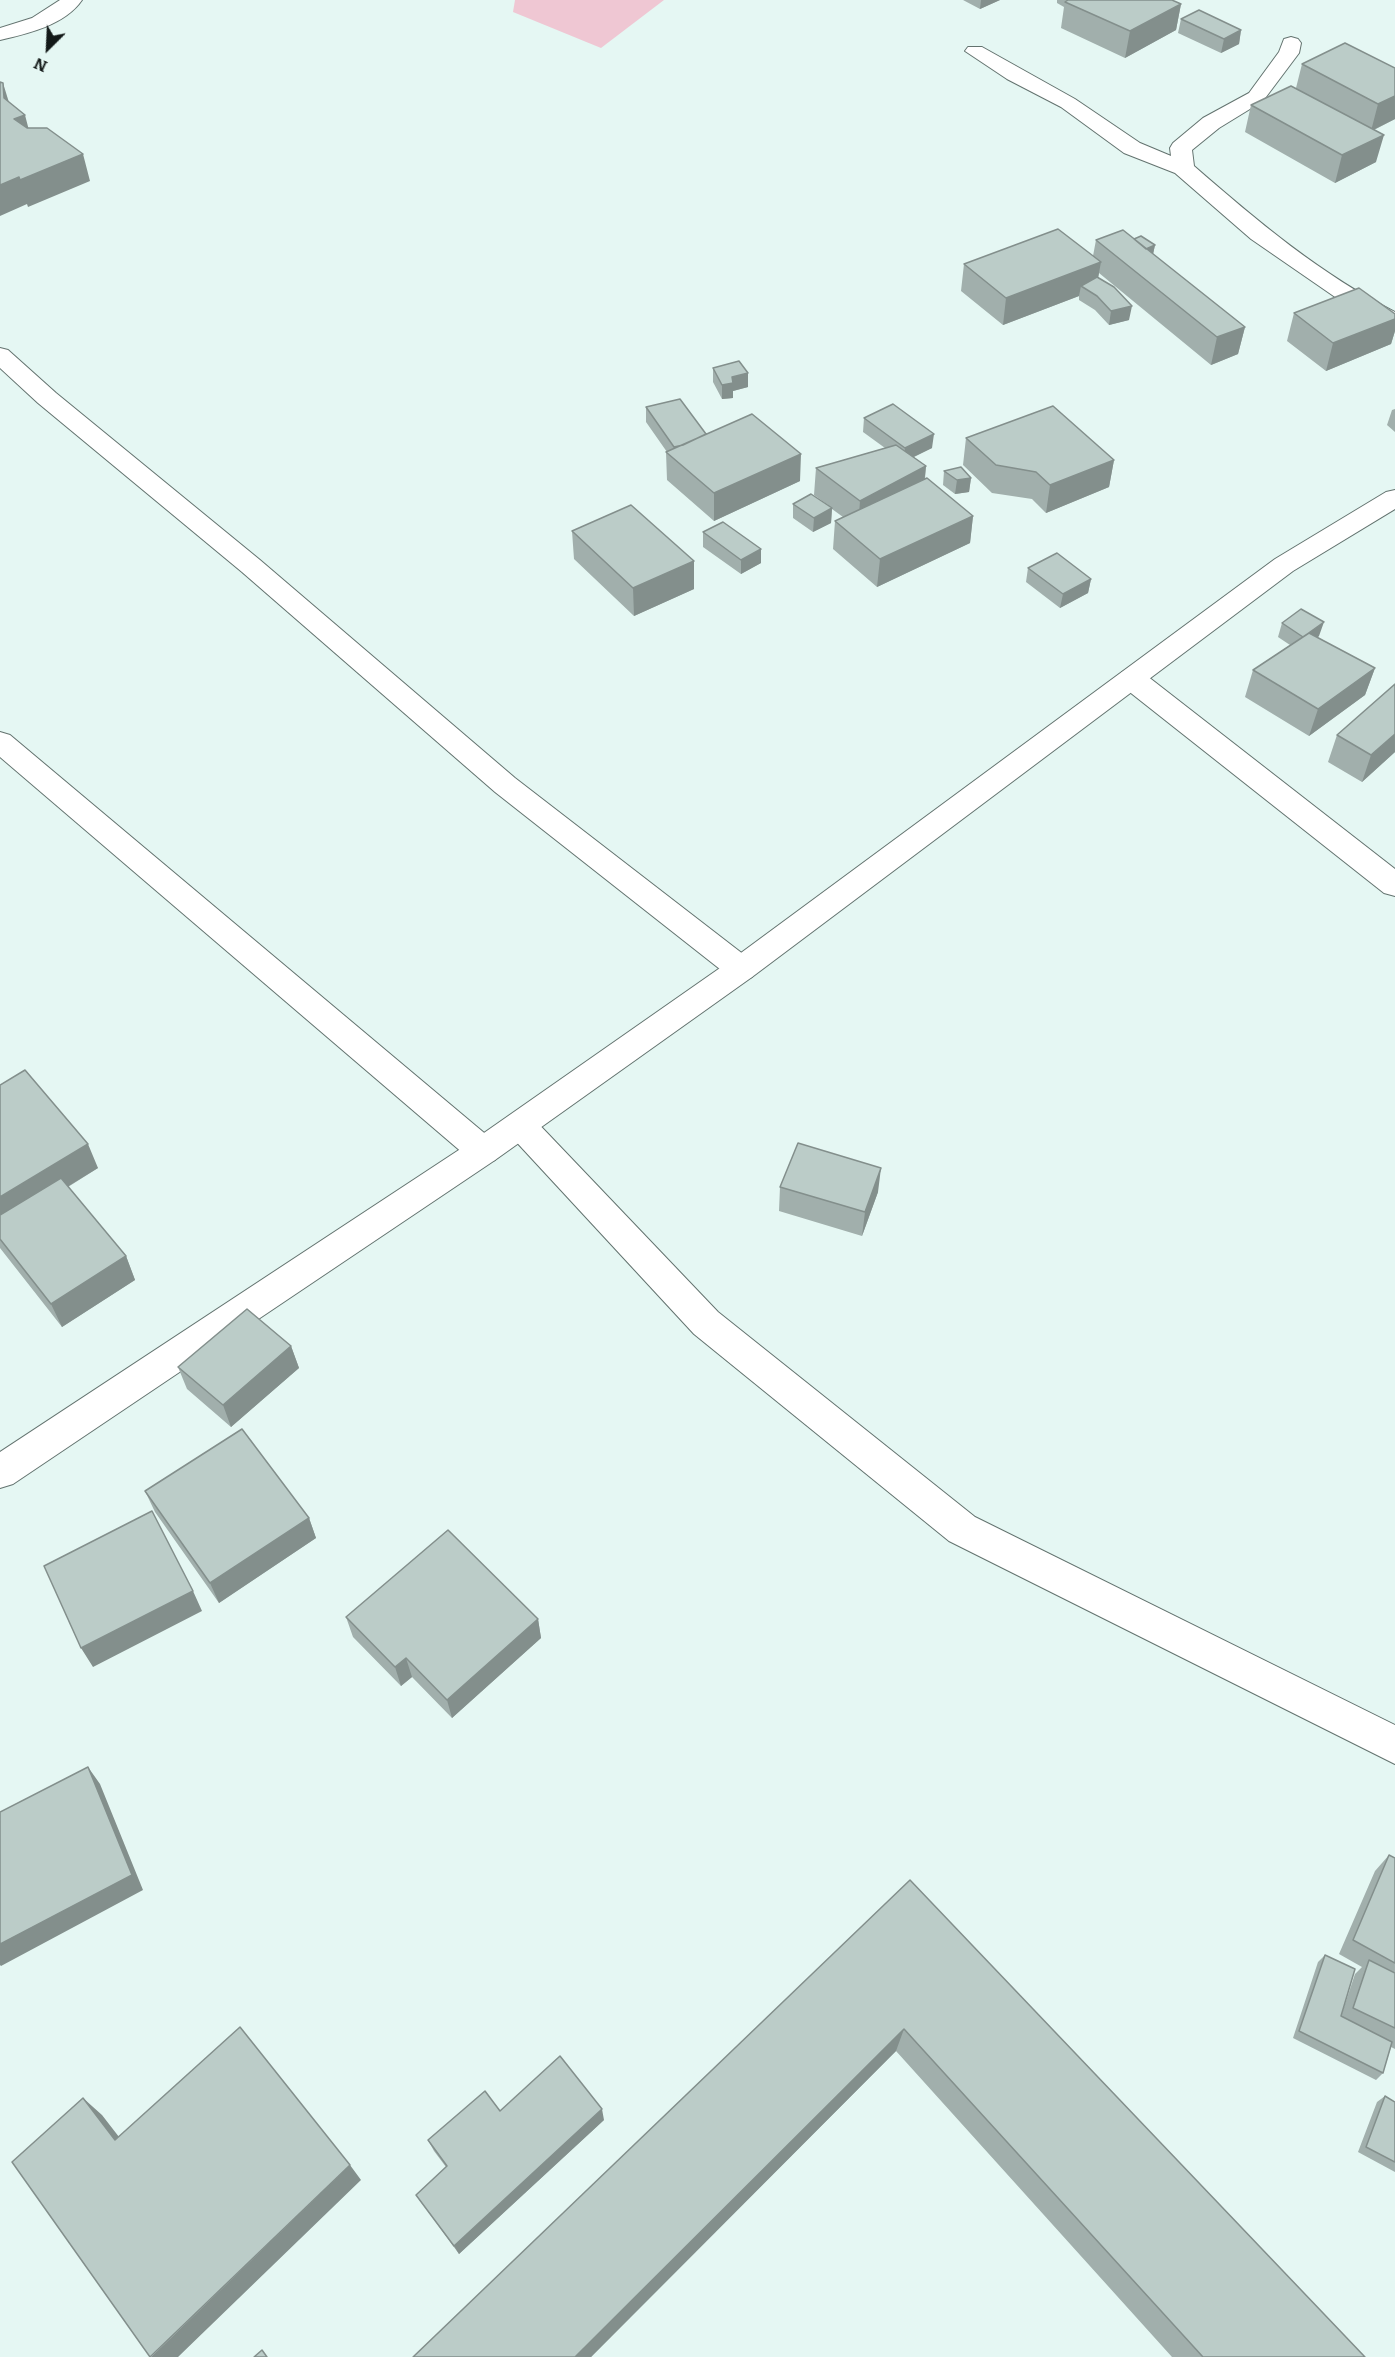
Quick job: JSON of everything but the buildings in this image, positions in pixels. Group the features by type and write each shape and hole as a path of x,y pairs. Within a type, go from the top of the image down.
{"street":[{"path":"0,34 23,30 50,17 72,0"},
{"path":"1183,168 1181,148 1211,123 1256,97 1288,52 1291,43"},
{"path":"975,51 1014,75 1068,103 1132,148 1183,168 1259,234 1359,303 1395,321"},
{"path":"0,355 47,398 251,566 505,785 741,969"},
{"path":"0,1472 483,1151 741,969 1284,566 1395,498"},
{"path":"1132,679 1395,885"},
{"path":"0,742 483,1151"},
{"path":"520,1125 706,1323 962,1529 1395,1744"}],"shaded area":[{"path":"515,0 664,0 601,48 513,12"}]}
